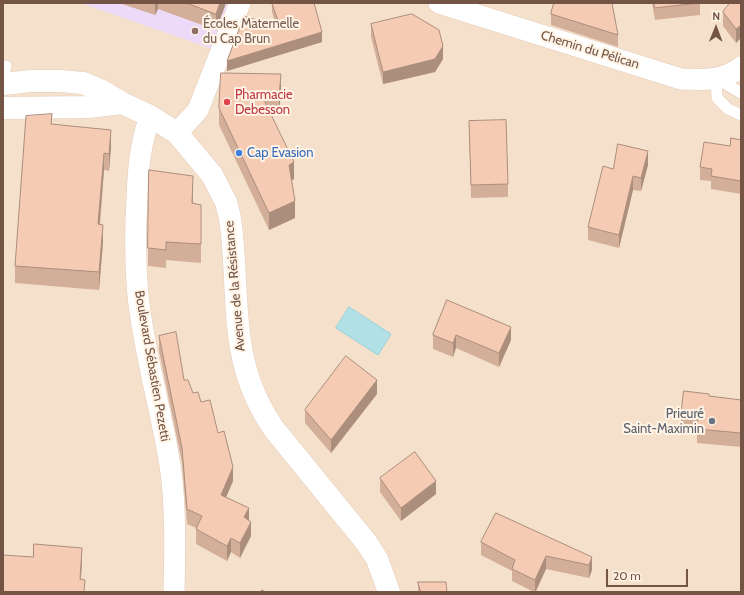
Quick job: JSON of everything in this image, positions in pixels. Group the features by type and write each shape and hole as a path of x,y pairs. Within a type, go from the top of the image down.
{"street":[{"path":"177,133 198,110 240,3"},
{"name":"Chemin du Pélican","path":"439,3 681,79 706,80 729,75 741,67"},
{"name":"Avenue de la Résistance","path":"5,75 31,81 82,83 102,90 122,103 150,116 177,133 212,175 226,202 232,234 239,340 250,386 257,402 274,429 366,542 378,560 390,592"},
{"path":"3,108 88,107 122,103"},
{"name":"Boulevard Sébastien Pezetti","path":"150,116 142,138 140,157 136,214 136,266 143,329 170,466 173,499 174,592"}],"lane":[{"path":"3,79 5,75"},
{"path":"716,78 741,93"},
{"path":"716,78 716,98 728,109 741,115"}],"shaded area":[{"path":"3,3 741,3 741,592 3,592"},
{"name":"Écoles Maternelle du Cap Brun","path":"81,3 240,3 221,52"}],"water":[{"path":"349,307 391,334 378,355 336,328"}],"building":[{"path":"187,3 220,3 216,14"},
{"path":"272,3 314,3 322,32 227,61 244,16 280,27"},
{"path":"554,3 612,3 618,35 551,14"},
{"path":"654,3 699,3 655,8"},
{"path":"730,3 741,3 741,25 736,29 723,12"},
{"path":"412,14 439,30 443,46 435,59 383,72 371,24"},
{"path":"221,73 281,74 279,97 262,96 294,162 289,165 295,201 269,213 219,108"},
{"path":"52,114 51,124 111,130 109,154 104,153 98,224 103,225 99,272 15,266 26,116"},
{"path":"506,120 508,184 471,185 469,121"},
{"path":"731,138 741,140 741,181 711,176 712,169 700,167 704,142 730,146"},
{"path":"618,144 648,151 641,178 633,176 619,235 588,227 603,166 613,169"},
{"path":"149,170 193,176 192,203 201,205 201,244 166,242 166,250 148,248"},
{"path":"447,300 511,327 499,353 456,335 453,343 433,335"},
{"path":"176,332 184,380 188,380 193,393 198,392 201,402 210,400 218,433 224,431 233,467 221,495 249,508 244,517 251,522 240,543 231,538 227,546 196,529 202,516 187,509 182,448 159,336"},
{"path":"346,356 377,380 331,440 305,410"},
{"path":"684,391 741,400 741,433 697,429 698,418 681,416"},
{"path":"415,452 436,481 401,508 380,478"},
{"path":"496,513 592,557 589,565 546,556 535,580 512,569 515,560 481,542"},
{"path":"34,544 82,548 80,579 85,580 84,592 3,592 3,555 33,557"},
{"path":"418,582 446,582 447,592 421,592"}],"place":[{"name":"Écoles Maternelle du Cap Brun","path":"195,31"},
{"name":"Pharmacie Debesson","path":"227,102"},
{"name":"Cap Evasion","path":"239,153"},
{"name":"Prieuré Saint-Maximin","path":"712,421"}]}
